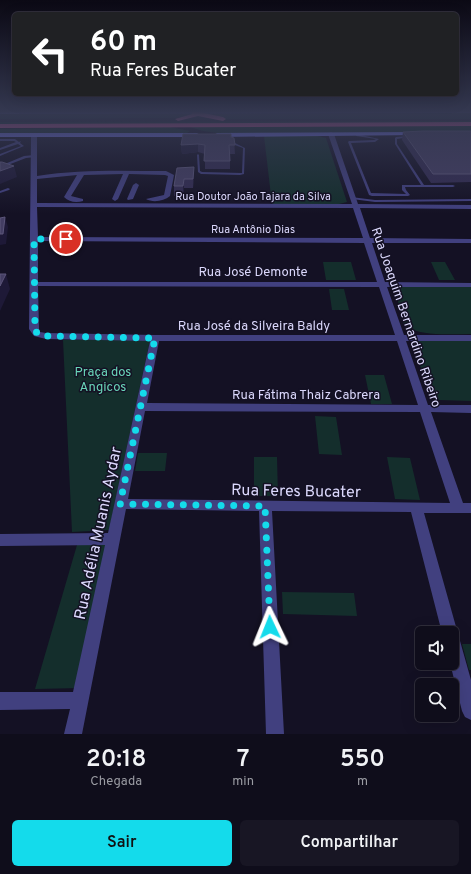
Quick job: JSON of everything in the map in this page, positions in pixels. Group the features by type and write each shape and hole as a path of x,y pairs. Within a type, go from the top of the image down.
{"street":[{"path":"34,145 34,284"},
{"name":"Rua Joaquim Bernardino Ribeiro","path":"334,145 424,408 465,508"},
{"path":"115,199 127,173"},
{"path":"34,178 54,174 166,173 171,175 167,196 160,199 68,198 67,197 81,174"},
{"path":"130,199 136,185"},
{"name":"Rua Doutor João Tajara da Silva","path":"34,205 354,202 471,207"},
{"name":"Rua Antônio Dias","path":"34,239 471,241"},
{"name":"Rua José Demonte","path":"34,284 471,285"},
{"name":"Rua José da Silveira Baldy","path":"34,284 34,329 37,334 46,336 155,338 471,338"},
{"name":"Rua Adélia Muanis Aydar","path":"73,734 155,338"},
{"name":"Rua Fátima Thaiz Cabrera","path":"140,407 471,409"},
{"name":"Rua Feres Bucater","path":"120,504 417,509 465,508"},
{"path":"265,506 275,734"},
{"path":"417,509 448,626"},
{"path":"0,540 113,539"},
{"path":"459,666 471,711"},
{"path":"0,700 80,700"}],"lane":[{"path":"0,149 11,145"},
{"path":"0,155 22,148 22,145"},
{"path":"198,156 199,171 201,173 240,174 243,173 244,148 238,145"},
{"path":"350,145 370,194 408,195"},
{"path":"397,145 423,186"},
{"path":"0,168 34,158"},
{"path":"410,201 403,186 453,186"},
{"path":"0,192 8,189"},
{"path":"354,202 362,198 375,201 471,200"}],"green space":[{"path":"265,145 328,145 347,202 339,204 272,204"},
{"path":"323,262 351,262 356,280 326,280"},
{"path":"431,262 445,262 455,280 439,280"},
{"path":"471,286 471,334 428,333 412,330 404,326 396,293 396,287"},
{"path":"329,289 344,289 349,310 332,310"},
{"name":"Praça dos Angicos","path":"63,340 150,340 109,530 72,532"},
{"path":"425,340 471,341 471,401 439,400 432,395 413,348 414,342"},
{"path":"365,375 384,375 392,404 371,404"},
{"path":"315,416 336,417 342,455 319,454"},
{"path":"138,453 167,453 165,471 135,471"},
{"path":"254,457 277,457 278,496 254,496"},
{"path":"387,457 410,458 420,500 395,499"},
{"path":"77,545 109,545 80,688 35,689"},
{"path":"282,592 354,593 357,616 283,614"},
{"path":"462,644 471,644 471,670 469,670"}],"building":[{"path":"205,145 229,145 230,161 204,161"},
{"path":"412,145 471,145 471,174 433,174"},
{"path":"0,162 2,162 14,166 0,171"},
{"path":"194,167 193,179 184,179 183,186 174,186 177,168"},
{"path":"5,217 3,234 0,234 0,218"},
{"path":"0,274 6,274 0,286"}],"route":[{"path":"66,239 34,239 34,329 37,334 41,336 155,338 120,504 265,506 270,627"}]}
